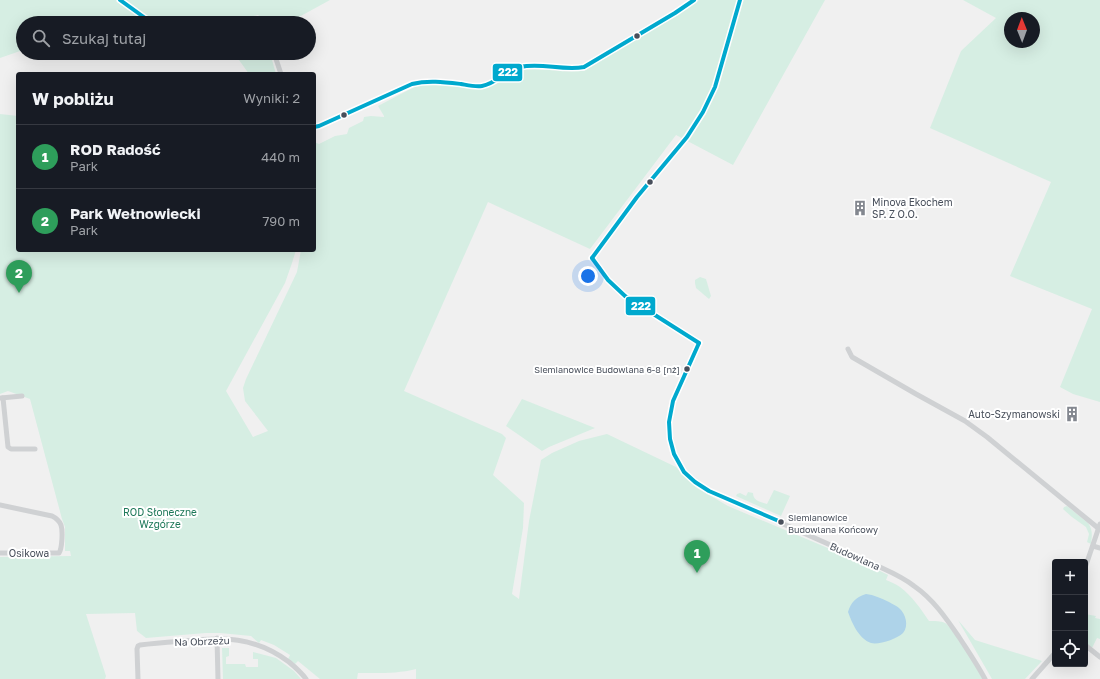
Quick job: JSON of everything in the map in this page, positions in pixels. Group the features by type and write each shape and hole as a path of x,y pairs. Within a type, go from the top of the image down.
{"street":[{"path":"120,0 142,16"},
{"path":"316,127 412,84 420,82 434,81 482,86 507,72 522,66 574,69 584,68 694,0"},
{"name":"Budowlana","path":"740,0 715,87 703,112 687,137 637,197 592,258 608,280 625,296 699,343 673,401 669,422 670,439 674,454 684,472 695,482 709,491 904,579 924,594 938,608 970,653 985,679"},
{"path":"276,60 280,72"},
{"path":"848,349 852,357 965,421 999,446 1099,526 1088,560"},
{"path":"22,396 1,398 8,447 11,449 35,449"},
{"name":"Osikowa","path":"0,505 52,516 58,520 62,530 61,550 59,553 0,553"},
{"path":"1093,546 1100,548"},
{"path":"217,638 218,679"},
{"name":"Na Obrzeżu","path":"138,679 138,646 143,644 217,638 240,640 260,645 284,658 297,668 306,679"},
{"path":"1088,647 1100,657"},
{"path":"1032,679 1052,656"}],"green space":[{"path":"0,0 330,0 301,16 16,16 16,52 0,58"},
{"name":"ROD Słoneczne Wzgórze","path":"699,0 825,0 733,165 676,135 590,249 488,202 404,391 502,434 506,438 493,475 524,503 523,528 512,594 519,599 529,521 541,460 552,453 579,441 607,434 676,467 697,488 728,506 868,565 888,575 886,580 898,586 908,594 929,621 942,622 948,626 965,649 983,679 416,679 416,669 409,671 380,673 358,673 357,679 320,679 298,661 295,664 288,659 290,655 274,645 261,640 259,643 251,636 206,633 146,638 137,631 135,613 86,614 106,676 105,679 0,679 0,557 71,556 70,551 65,551 65,527 30,399 8,391 0,394 0,114 16,116 16,252 295,252 285,283 226,391 253,437 268,431 245,401 243,388 246,379 297,272 301,252 316,252 316,143 319,144 335,136 347,134 349,128 363,121 364,117 384,117 378,106 420,84 436,83 484,87 518,70 584,71"},
{"path":"963,0 1100,0 1100,402 1073,394 1060,387 1092,309 1010,276 1051,182 930,128 961,51 996,18"},
{"path":"239,60 272,60 275,72 248,72"},
{"path":"700,277 706,279 711,296 709,299 696,288 695,280"},
{"path":"522,399 595,428 542,451 506,426"},
{"path":"774,490 790,496 781,516 736,496 740,493 746,496 748,492 753,493 754,498 767,504"},
{"path":"1067,506 1090,526 1092,536 1091,544 1087,542 1089,534 1086,527 1063,509"},
{"path":"1088,615 1096,616 1095,618 1100,619 1100,639 1097,638 1092,648 1088,645"},
{"path":"958,620 975,640 1042,661 1025,679 992,679"},
{"path":"222,648 229,648 229,656 226,657 226,664 245,664 246,667 258,667 258,659 253,659 253,652 276,658 294,671 301,679 223,679"}],"water":[{"path":"866,594 883,599 897,606 906,620 906,627 903,633 892,639 879,643 871,643 863,638 854,626 848,612 854,600"}],"transit line":[{"name":"222","path":"120,0 142,16"},
{"name":"222","path":"316,127 412,84 436,82 482,86 492,83 510,71 520,67 536,65 568,68 584,67 675,13 694,0"},
{"name":"222","path":"592,258 637,197 687,137 703,112 715,87 740,0"},
{"name":"222","path":"592,258 608,280 625,296 699,343"},
{"name":"222","path":"699,343 673,401 669,422 670,439 674,454 684,472 695,482 709,491 781,522"}],"place":[{"name":"Minova Ekochem SP. Z O.O.","path":"860,208"},
{"name":"Park Wełnowiecki","path":"19,293"},
{"name":"Siemianowice Budowlana 6-8 [nż]","path":"687,369"},
{"name":"Auto-Szymanowski","path":"1072,414"},
{"name":"Siemianowice Budowlana Końcowy","path":"781,522"},
{"name":"ROD Radość","path":"697,573"}]}
